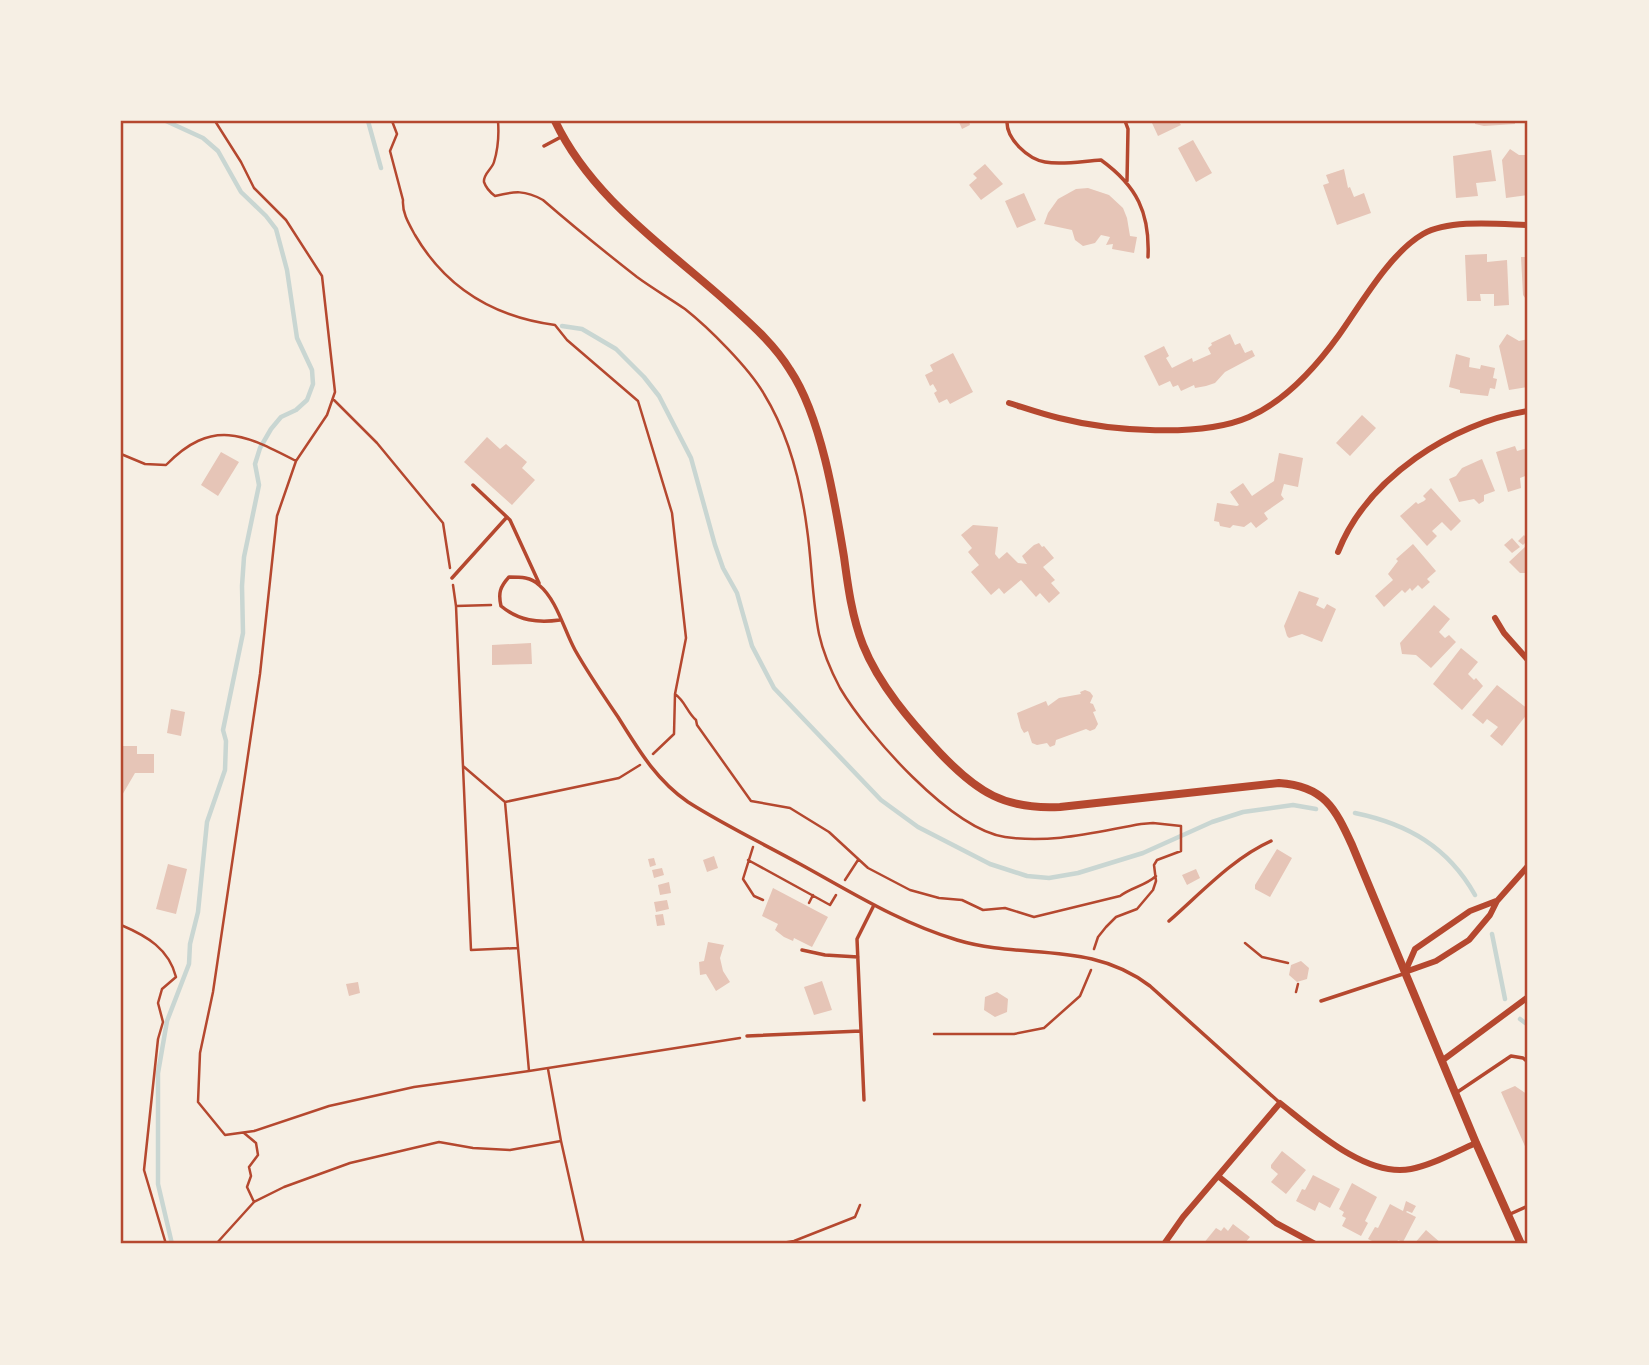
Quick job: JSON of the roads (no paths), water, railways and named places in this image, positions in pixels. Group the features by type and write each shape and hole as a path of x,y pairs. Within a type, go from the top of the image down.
{"street":[{"path":"555,121 584,170 605,194 754,327 790,369 809,407 820,442 851,600 864,647 896,699 934,747 960,774 992,796 1016,805 1032,807 1060,807 1279,783 1313,791 1329,803 1339,816 1521,1244"},
{"path":"1009,402 1060,419 1107,427 1170,430 1222,425 1250,416 1295,385 1326,352 1403,249 1423,234 1443,226 1528,225"},
{"path":"1338,552 1347,529 1385,485 1407,465 1457,434 1486,422 1528,411"},
{"path":"1495,618 1504,634 1528,660"},
{"path":"1405,972 1436,961 1469,940 1490,915 1497,901 1528,866"},
{"path":"1405,972 1415,949 1470,911 1497,901"},
{"path":"1443,1060 1528,998"},
{"path":"1164,1244 1280,1103 1319,1134 1376,1167 1409,1170 1476,1143"},
{"path":"1218,1176 1276,1223 1315,1244"}],"lane":[{"path":"1007,121 1006,131 1017,145 1042,162 1101,160 1118,172 1140,202 1149,241 1148,257"},
{"path":"1125,121 1129,156 1127,183"},
{"path":"544,146 563,136"},
{"path":"473,485 510,520 540,585 575,650 646,761 668,787 756,841 922,929 985,946 1066,953 1094,960 1142,980 1215,1042 1280,1103"},
{"path":"452,578 507,517"},
{"path":"540,585 522,577 509,577 499,591 501,606 525,620 560,620"},
{"path":"1169,921 1218,878 1260,846 1271,841"},
{"path":"864,1100 857,939 874,905"},
{"path":"803,950 825,955 858,957"},
{"path":"1321,1001 1383,982 1405,972"},
{"path":"747,1036 861,1031"},
{"path":"1456,1093 1511,1056 1523,1058 1528,1062"},
{"path":"1508,1215 1528,1206"}],"waterway":[{"path":"166,121 203,138 218,151 241,192 276,229 287,270 297,338 312,370 313,384 307,400 296,410 281,417 271,429 260,448 255,464 259,485 244,557 243,633 223,730 226,741 225,770 207,822 198,912 190,944 189,964 167,1021 158,1073 158,1184 172,1244"},
{"path":"368,121 381,168"},
{"path":"562,326 582,329 616,349 659,396 691,458 723,568 737,593 752,646 774,688 881,800 918,827 990,864 1027,876 1049,878 1078,873 1143,853 1212,822 1243,812 1293,805 1316,809"},
{"path":"1355,813 1392,824 1425,840 1452,863 1475,895"},
{"path":"1492,934 1505,999"},
{"path":"1520,1019 1528,1025"}]}
